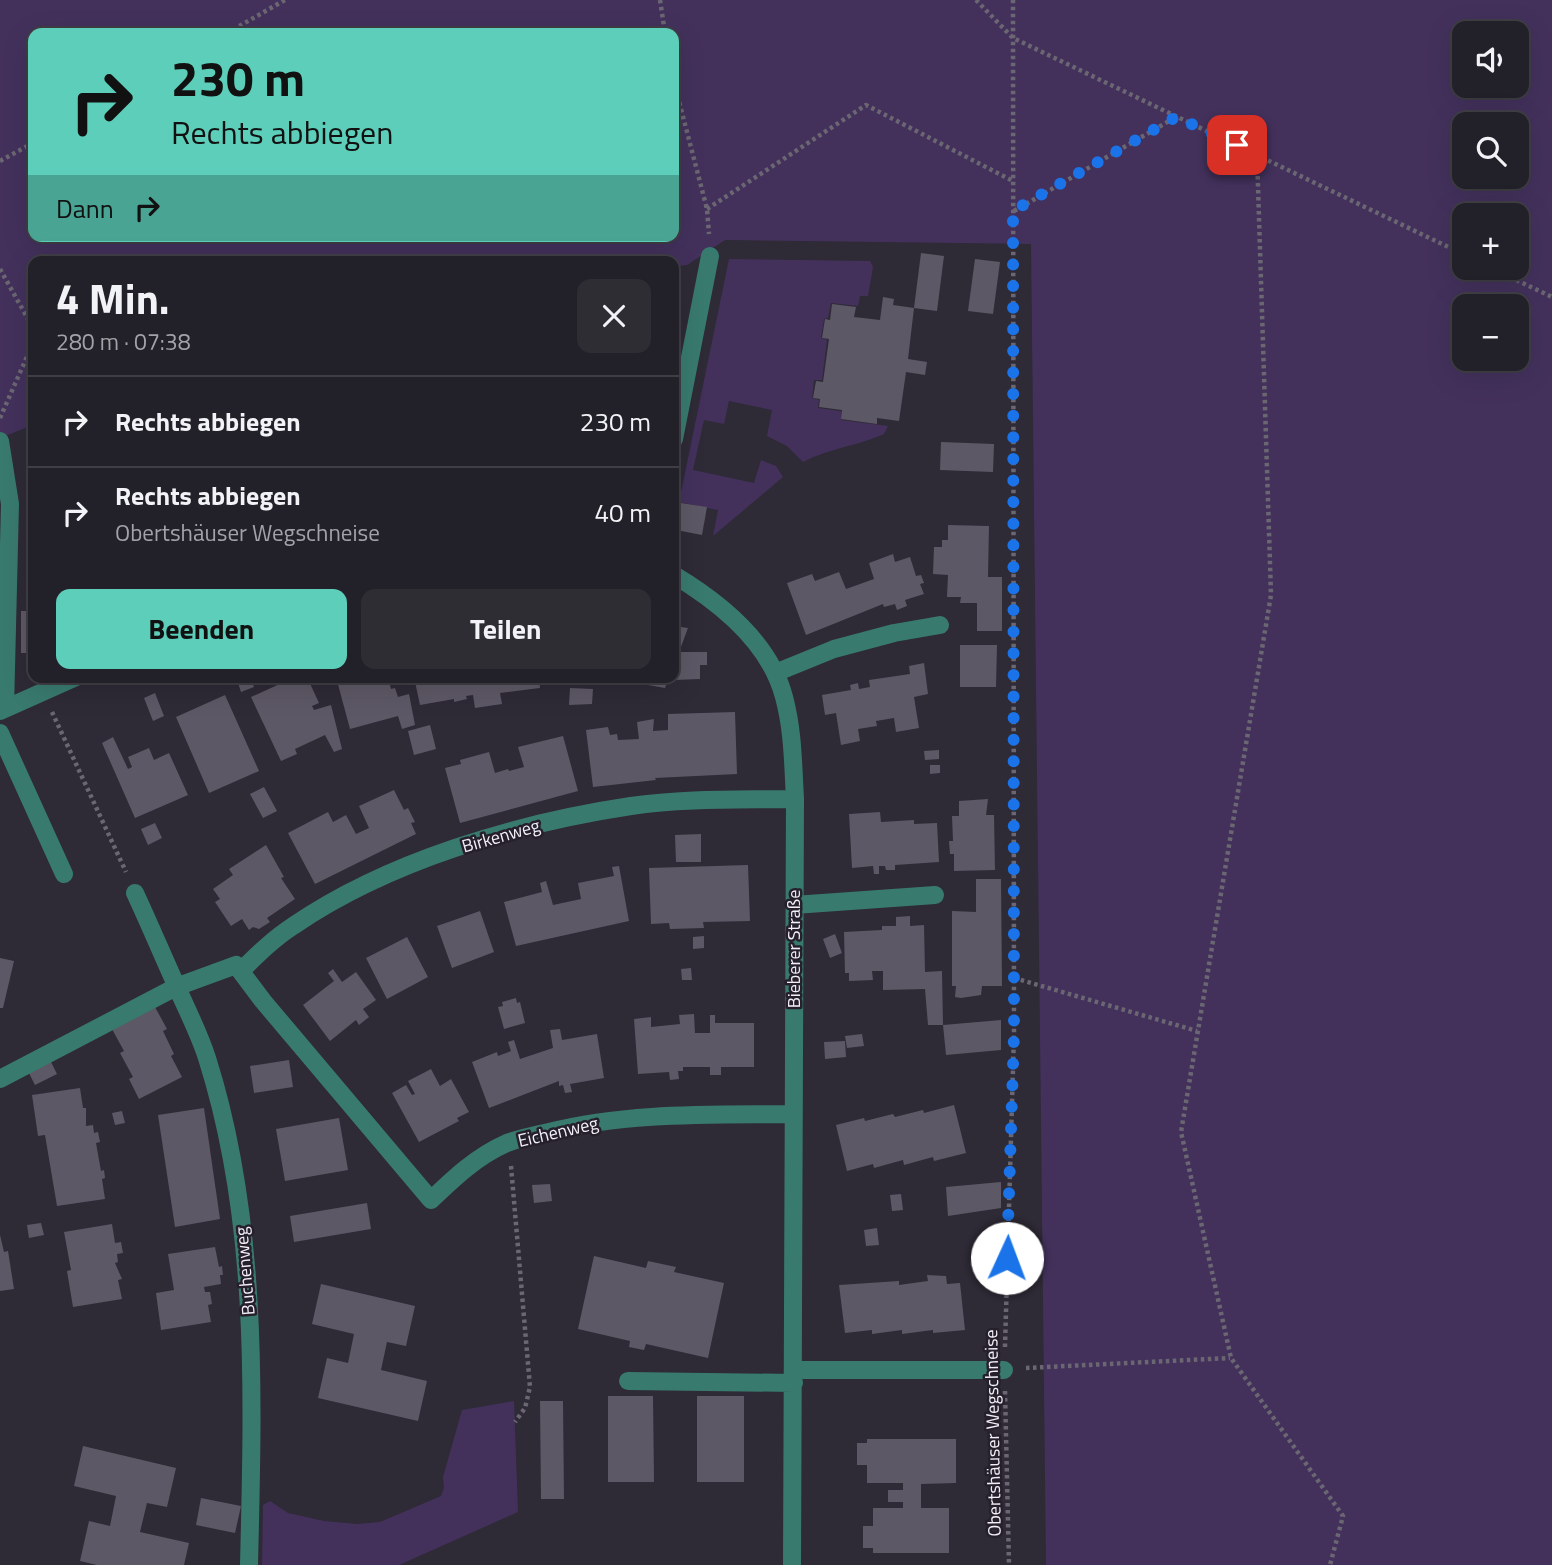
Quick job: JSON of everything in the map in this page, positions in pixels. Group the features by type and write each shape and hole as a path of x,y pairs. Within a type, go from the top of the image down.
{"street":[{"path":"679,414 710,256"},
{"path":"0,441 10,504 3,710 63,683"},
{"name":"Bieberer Straße","path":"679,578 734,620 769,660 784,694 792,735 795,799 792,1565"},
{"path":"775,673 834,649 894,633 940,625"},
{"path":"0,733 64,874"},
{"name":"Birkenweg","path":"241,971 266,946 329,904 414,863 475,843 542,824 630,806 795,799"},
{"name":"Buchenweg","path":"135,892 207,1058 231,1153 239,1208 253,1382 249,1565"},
{"path":"794,905 935,895"},
{"path":"0,1079 176,987 236,965 241,971"},
{"name":"Eichenweg","path":"241,971 263,1001 431,1200 457,1175 509,1143 570,1126 654,1116 793,1114"},
{"path":"628,1381 1004,1370"}],"path":[{"path":"236,28 285,0"},
{"path":"660,0 665,28"},
{"path":"976,0 1013,38 1452,249"},
{"name":"Obertshäuser Wegschneise","path":"1009,1565 1004,1370 1014,978 1013,0"},
{"path":"679,101 707,208 710,256"},
{"path":"707,208 866,105 1013,181"},
{"path":"1013,211 1176,117"},
{"path":"0,161 28,146"},
{"path":"1257,155 1271,595 1181,1132 1231,1358 1343,1516 1330,1565"},
{"path":"0,269 28,319"},
{"path":"1516,280 1552,297"},
{"path":"0,418 28,354"},
{"path":"48,702 135,892"},
{"path":"1014,978 1197,1031"},
{"path":"509,1143 530,1387 530,1397 515,1422"},
{"path":"1004,1370 1231,1358"}],"shaded area":[{"path":"0,0 1552,0 1552,1565 1046,1565 1031,244 725,240 687,265 679,266 679,256 28,256 28,427 0,438"},
{"path":"729,259 870,261 873,267 868,296 860,296 858,306 831,303 828,318 824,319 821,338 827,340 822,380 814,380 812,398 819,400 818,408 841,411 841,420 888,426 884,434 803,462 787,446 767,436 772,410 729,401 724,424 704,420 693,470 754,483 761,460 776,466 783,477 713,536 718,510 679,502"},
{"path":"514,1401 518,1512 399,1565 262,1565 263,1505 270,1501 288,1513 324,1521 357,1524 380,1522 441,1496 444,1488 443,1477 462,1410"}],"building":[{"path":"921,253 944,256 937,311 914,308"},
{"path":"975,259 1000,262 993,314 968,311"},
{"path":"883,297 894,299 893,305 914,308 908,359 927,362 925,375 906,372 899,421 877,418 877,424 841,419 842,410 819,407 820,399 813,398 816,381 823,382 829,339 822,338 825,319 830,320 832,304 856,307 854,317 880,320"},
{"path":"941,442 994,444 993,472 940,470"},
{"path":"681,503 707,507 702,535 679,531"},
{"path":"948,525 989,526 988,577 1002,577 1002,631 977,631 977,603 960,603 961,597 947,597 948,575 933,574 934,547 942,547 942,540 948,540"},
{"path":"893,554 895,562 910,557 916,576 921,575 924,583 920,584 924,594 905,600 907,606 897,610 895,604 884,607 883,604 806,635 787,583 812,574 815,581 839,572 846,589 874,579 869,563"},
{"path":"21,611 28,611 28,653 21,653"},
{"path":"679,627 688,628 679,652"},
{"path":"960,645 997,645 996,687 960,687"},
{"path":"679,652 707,652 707,665 700,665 700,679 679,680"},
{"path":"924,663 928,694 914,697 919,728 896,732 894,718 876,721 877,726 858,729 860,741 841,745 836,713 825,715 822,695 851,690 850,685 858,683 859,689 870,687 869,680 910,674 909,666"},
{"path":"238,683 252,683 254,687 241,692"},
{"path":"282,683 310,683 319,703 312,706 314,710 331,705 342,749 334,752 325,735 295,749 297,754 281,761 251,697"},
{"path":"338,683 390,683 391,689 395,688 398,697 409,694 415,725 402,729 398,716 350,729"},
{"path":"415,683 540,683 540,688 500,693 502,704 475,708 473,695 454,702 454,699 420,705"},
{"path":"637,683 667,683 665,688"},
{"path":"570,688 593,689 592,704 569,705"},
{"path":"155,693 164,716 153,721 144,698"},
{"path":"225,695 259,771 209,793 176,717"},
{"path":"735,712 737,774 655,778 656,780 593,787 586,730 608,727 610,735 617,734 618,740 639,739 637,722 654,719 653,731 668,730 668,714"},
{"path":"430,725 436,749 414,755 408,731"},
{"path":"563,736 578,791 460,823 445,768 461,764 460,760 489,752 495,773 524,767 518,747"},
{"path":"113,737 128,769 132,767 128,757 149,748 154,760 169,753 188,795 135,818 102,743"},
{"path":"939,750 939,759 925,760 924,751"},
{"path":"930,765 940,765 940,773 930,774"},
{"path":"264,787 277,811 263,818 250,794"},
{"path":"394,790 404,810 408,808 415,822 411,823 416,834 315,884 288,833 328,812 333,822 346,815 356,834 369,828 359,806"},
{"path":"988,799 986,815 994,815 995,870 954,871 954,854 950,854 949,841 953,841 952,816 959,816 959,801"},
{"path":"880,812 881,822 914,820 914,824 937,823 939,862 895,865 895,870 886,870 885,866 879,866 879,874 874,874 873,866 852,868 849,814"},
{"path":"155,823 162,838 148,845 141,829"},
{"path":"701,834 701,862 676,862 675,835"},
{"path":"266,845 284,877 281,878 295,899 267,918 270,922 259,929 253,927 249,930 242,919 231,926 215,902 220,899 213,889 233,875 229,869"},
{"path":"748,865 750,921 703,922 704,928 670,929 669,923 651,924 649,868"},
{"path":"619,866 629,921 516,946 504,902 542,892 540,883 546,881 553,905 581,899 578,883 614,876 612,867"},
{"path":"976,879 1001,879 1002,986 982,986 981,995 961,998 955,997 956,986 952,986 952,911 976,912"},
{"path":"480,911 494,952 452,968 437,926"},
{"path":"910,916 910,926 924,925 925,972 942,971 943,1025 928,1025 925,989 883,990 883,971 872,971 873,980 849,981 849,973 845,973 844,932 882,930 882,926 896,926 896,917"},
{"path":"835,934 842,953 830,958 823,939"},
{"path":"704,936 704,948 693,949 693,937"},
{"path":"407,937 428,977 387,999 366,958"},
{"path":"0,958 14,961 3,1008 0,1008"},
{"path":"691,968 692,980 682,980 681,969"},
{"path":"333,969 342,982 356,972 376,1000 363,1009 369,1017 359,1025 356,1020 330,1041 303,1005 334,981 328,973"},
{"path":"516,998 517,1003 520,1002 525,1023 504,1029 498,1007 503,1006 502,1002"},
{"path":"155,1007 167,1029 163,1031 174,1054 171,1056 182,1077 139,1099 129,1079 133,1077 120,1053 124,1051 112,1029"},
{"path":"694,1014 695,1033 710,1033 710,1015 715,1015 715,1023 754,1023 754,1067 721,1067 721,1075 710,1075 710,1067 683,1067 683,1071 678,1071 679,1079 670,1080 669,1072 638,1074 634,1019 651,1017 651,1027 680,1024 679,1015"},
{"path":"1001,1020 1001,1050 946,1055 943,1025"},
{"path":"560,1029 562,1040 597,1034 604,1078 570,1084 572,1092 565,1093 563,1085 559,1086 559,1081 489,1108 472,1062 497,1052 498,1056 511,1051 508,1042 514,1040 520,1059 553,1048 550,1030"},
{"path":"862,1034 864,1046 847,1048 845,1036"},
{"path":"845,1041 846,1057 825,1059 824,1042"},
{"path":"289,1060 293,1087 254,1093 250,1066"},
{"path":"51,1062 57,1074 35,1085 29,1073"},
{"path":"431,1069 440,1086 451,1079 469,1112 457,1118 459,1121 419,1142 392,1093 406,1085 412,1095 415,1094 408,1081"},
{"path":"80,1088 83,1108 86,1108 86,1126 93,1125 94,1133 98,1132 100,1142 96,1143 101,1171 104,1170 105,1178 102,1179 105,1199 57,1206 45,1135 38,1136 32,1095"},
{"path":"954,1105 966,1153 934,1161 933,1157 904,1165 903,1160 874,1168 873,1164 847,1171 836,1125 893,1114 895,1117 923,1110 924,1113"},
{"path":"204,1108 220,1219 175,1227 158,1115"},
{"path":"122,1111 125,1123 115,1125 112,1113"},
{"path":"339,1118 348,1170 285,1181 276,1129"},
{"path":"1001,1182 1001,1208 948,1216 946,1187"},
{"path":"550,1184 552,1201 534,1203 532,1185"},
{"path":"901,1194 903,1210 892,1211 890,1195"},
{"path":"367,1203 371,1229 294,1242 290,1216"},
{"path":"41,1223 44,1235 29,1238 27,1225"},
{"path":"112,1224 115,1243 121,1242 123,1253 117,1254 118,1262 115,1263 122,1279 118,1280 122,1299 73,1307 67,1271 71,1270 64,1232"},
{"path":"877,1228 879,1245 866,1246 864,1230"},
{"path":"0,1235 4,1252 8,1251 14,1289 0,1291"},
{"path":"215,1247 223,1275 220,1275 221,1284 204,1287 205,1292 210,1292 212,1304 208,1305 211,1322 161,1330 156,1293 174,1290 168,1254"},
{"path":"594,1256 646,1268 648,1261 676,1267 674,1272 724,1283 708,1358 646,1344 644,1350 629,1347 630,1341 578,1329"},
{"path":"927,1275 946,1276 947,1284 960,1283 965,1330 902,1334 902,1330 872,1334 872,1330 845,1333 839,1285 899,1281 899,1285 928,1281"},
{"path":"321,1284 415,1306 406,1346 387,1342 381,1370 427,1381 418,1421 318,1398 327,1358 348,1363 354,1334 312,1324"},
{"path":"608,1396 653,1396 654,1482 608,1482"},
{"path":"697,1396 744,1396 744,1482 697,1482"},
{"path":"540,1401 563,1401 564,1499 541,1499"},
{"path":"867,1439 956,1439 956,1483 921,1484 921,1508 949,1508 949,1553 873,1553 873,1548 863,1548 863,1526 873,1526 873,1508 903,1508 903,1502 888,1502 888,1490 903,1490 903,1483 867,1483 867,1465 857,1465 857,1443 867,1443"},
{"path":"83,1446 176,1468 167,1507 147,1503 140,1532 189,1543 184,1565 97,1565 80,1561 89,1521 110,1526 116,1496 74,1486"},
{"path":"201,1498 241,1506 235,1533 196,1525"}],"route":[{"path":"1007,1258 1014,1034 1013,211 1176,117 1237,145"}]}
